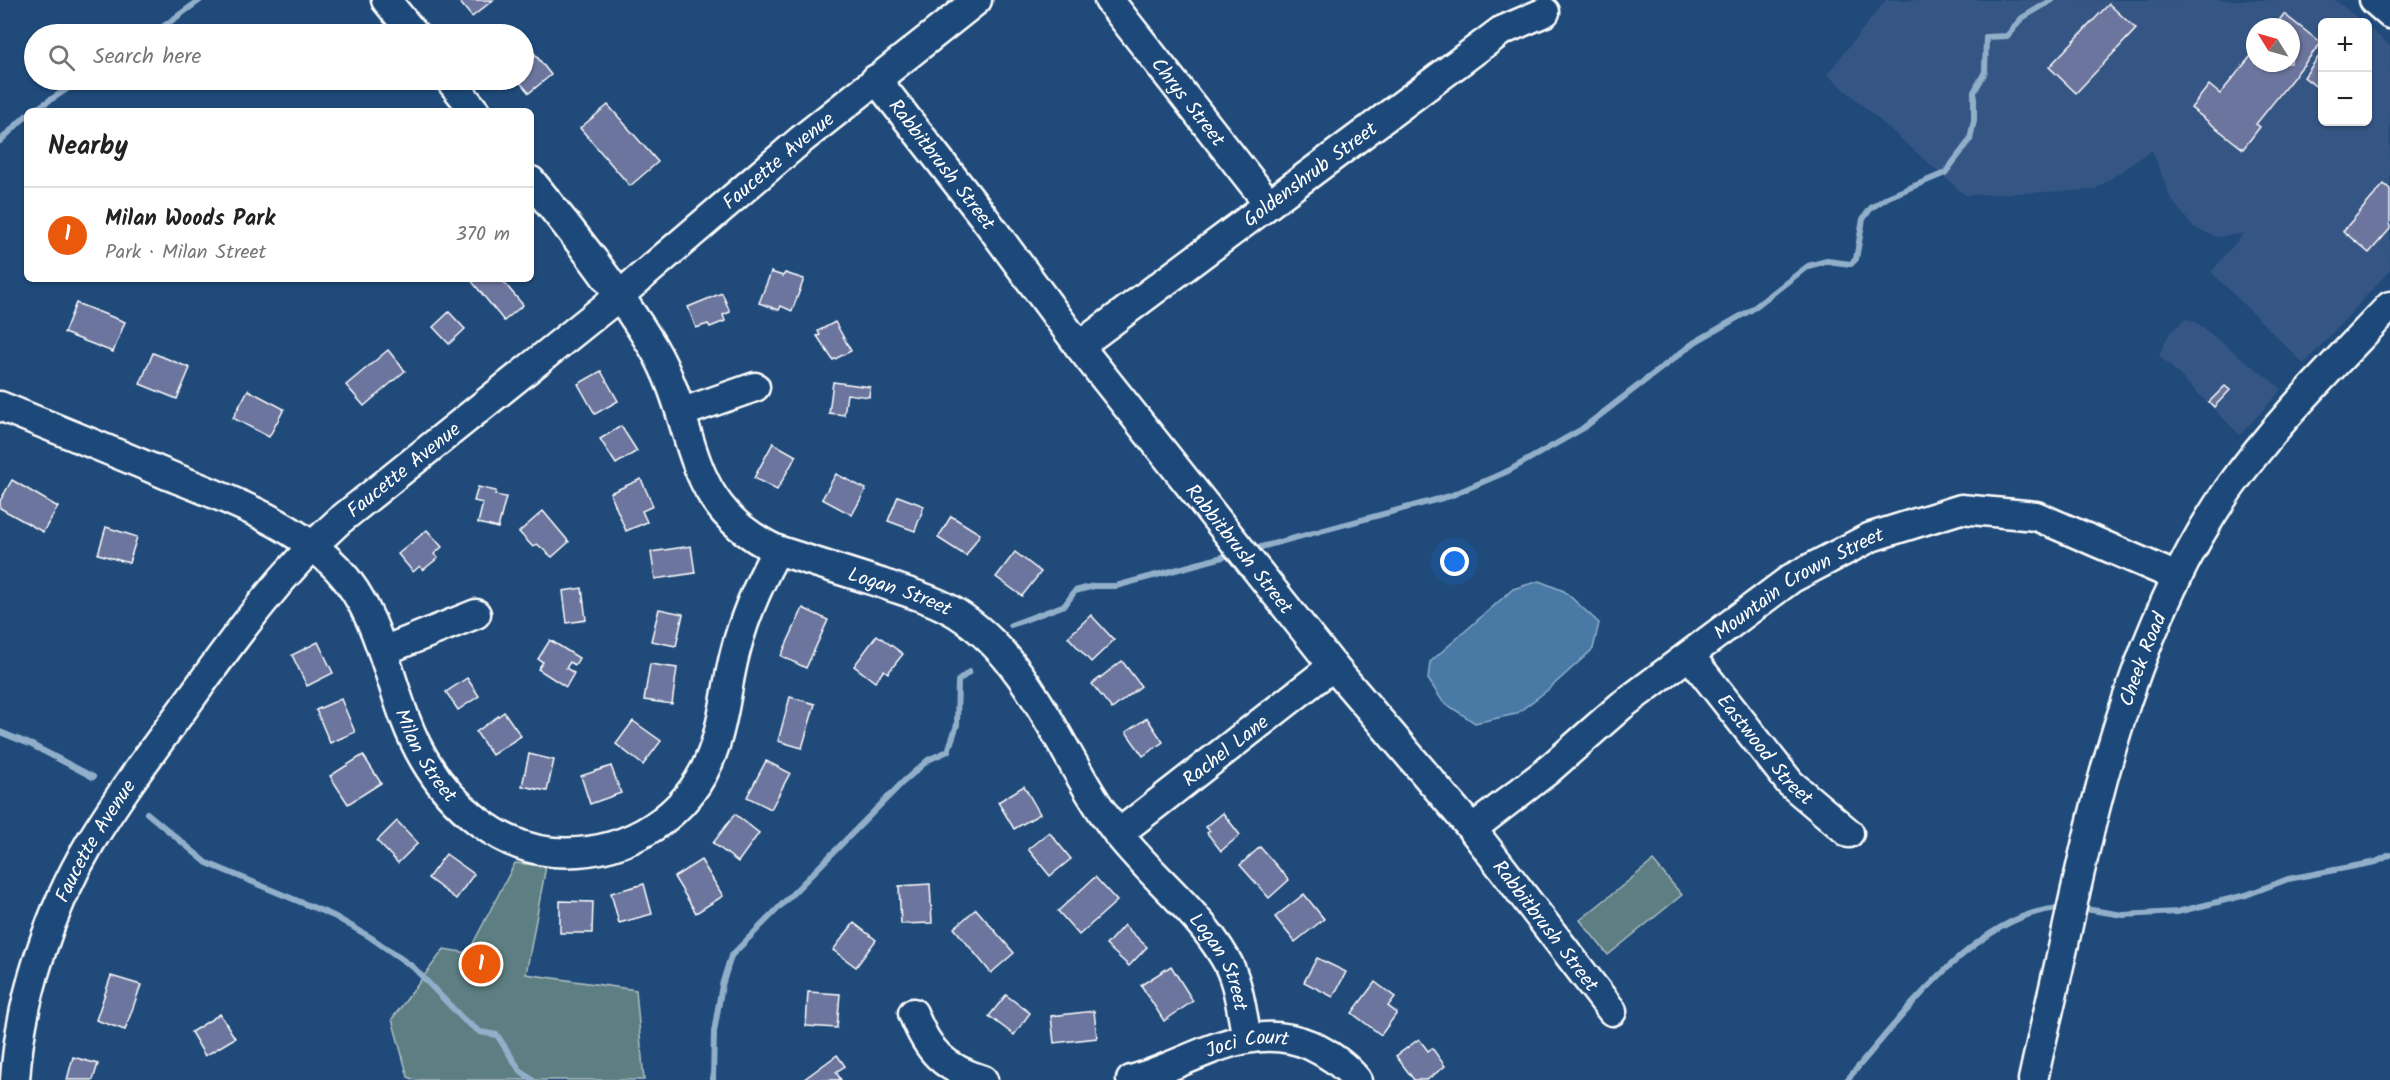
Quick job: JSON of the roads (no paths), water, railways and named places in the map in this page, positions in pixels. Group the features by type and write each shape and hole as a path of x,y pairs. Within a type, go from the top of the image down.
{"street":[{"path":"386,0 406,24"},
{"name":"Faucette Avenue","path":"15,1080 30,996 42,954 66,890 88,846 114,804 273,587 311,546 619,296 876,79 977,0"},
{"name":"Chrys Street","path":"1109,0 1269,204"},
{"path":"2374,0 2390,14"},
{"name":"Goldenshrub Street","path":"1078,346 1501,31 1545,12"},
{"name":"Rabbitbrush Street","path":"876,79 982,216 1078,346 1333,666 1472,829 1612,1011"},
{"path":"458,90 473,108"},
{"name":"Logan Street","path":"534,185 619,296 653,348 672,384 699,473 711,496 737,527 777,550 925,598 956,614 984,634 1029,684 1082,781 1118,834 1196,915 1219,948 1234,978 1247,1037"},
{"name":"Cheek Road","path":"2033,1080 2085,848 2113,740 2132,682 2177,577 2208,522 2258,450 2390,306"},
{"path":"682,412 754,387"},
{"name":"Milan Street","path":"0,406 228,501 311,546 337,568 350,585 373,625 383,651 391,683 416,745 438,780 465,810 494,831 529,848 578,853 616,846 657,825 679,808 696,787 707,767 719,733 741,628 756,589 777,550"},
{"name":"Mountain Crown Street","path":"1472,829 1546,772 1621,706 1792,578 1871,537 1961,509 2036,516 2177,577"},
{"path":"383,651 476,614"},
{"name":"Eastwood Street","path":"1690,656 1790,783 1850,833"},
{"name":"Rachel Lane","path":"1118,834 1333,666"},
{"path":"914,1013 922,1036 937,1055 953,1069 983,1080"},
{"name":"Joci Court","path":"1131,1080 1247,1037 1277,1037 1299,1041 1330,1054 1358,1080"}],"waterway":[{"path":"167,24 200,0"},
{"path":"1250,550 1450,496 1508,471 1582,429 1695,342 1751,310 1808,266 1827,261 1851,264 1856,259 1863,219 1871,208 1888,197 1945,173 1970,140 1974,120 1974,92 1985,72 1986,37 2007,36 2022,18 2052,0"},
{"path":"38,108 66,90"},
{"path":"0,141 24,118"},
{"path":"1011,625 1065,605 1075,591 1094,586 1116,586 1234,554"},
{"path":"713,1080 714,1032 722,985 731,956 902,783 928,760 948,751 957,725 958,681 969,672"},
{"path":"0,732 32,745 93,777"},
{"path":"147,813 207,863 334,916 370,937 413,967 464,1020 480,1032 497,1035 519,1069 532,1080"},
{"path":"2079,908 2123,915 2177,912 2246,895 2288,879 2376,862 2390,855"},
{"path":"1847,1080 1916,1000 1972,947 2002,927 2033,913 2065,908"}],"place":[{"name":"Milan Woods Park","path":"481,964"}]}
